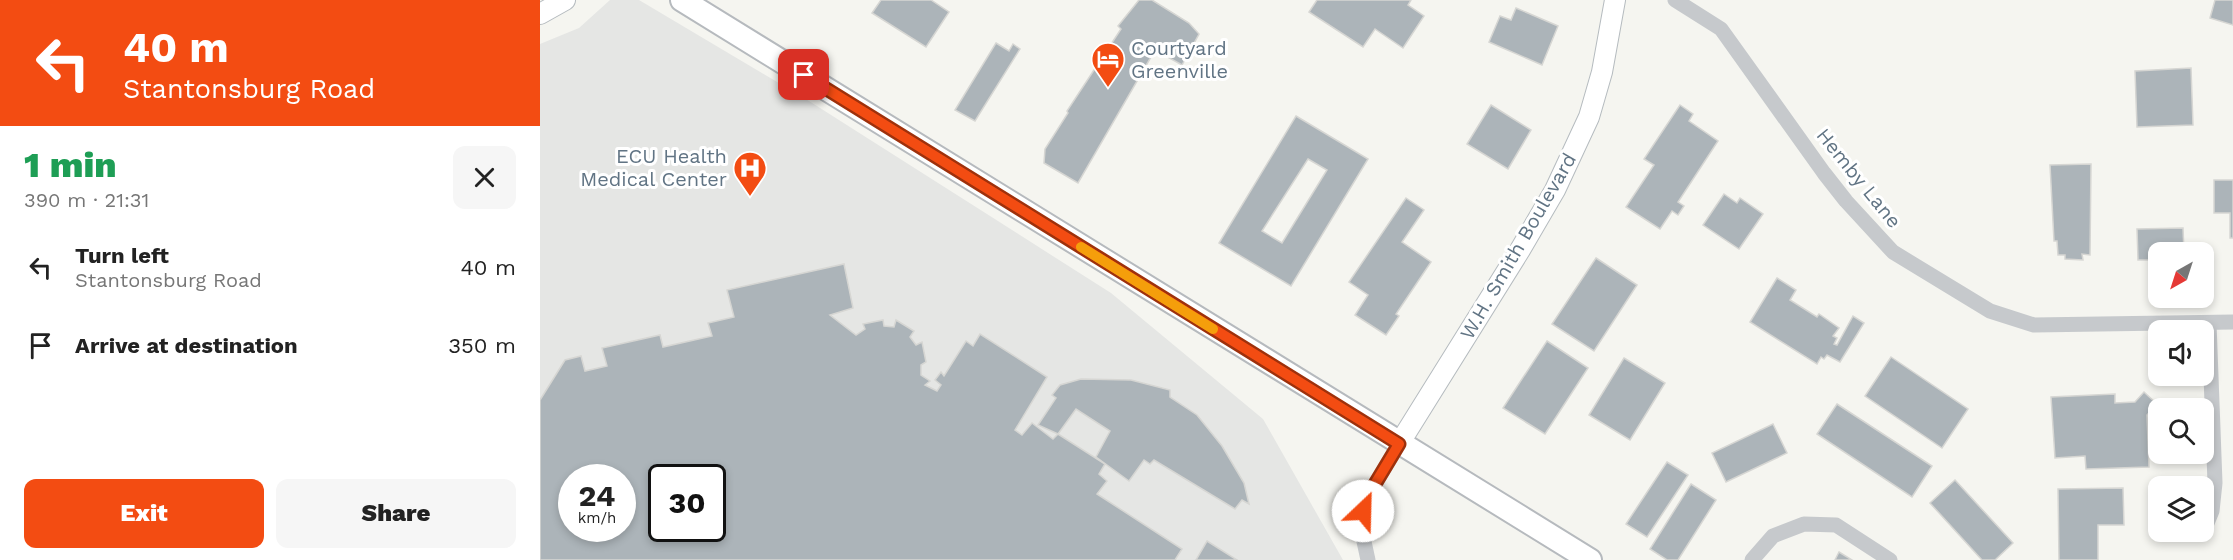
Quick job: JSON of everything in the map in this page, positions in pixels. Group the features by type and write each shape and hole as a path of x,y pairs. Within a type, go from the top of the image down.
{"main road":[{"path":"682,0 1590,560"}],"street":[{"path":"540,14 565,0"},
{"name":"W.H. Smith Boulevard","path":"1399,444 1555,190 1589,117 1602,72 1615,0"},
{"name":"Hemby Lane","path":"1675,0 1721,29 1824,173 1846,201 1893,252 1990,311 2034,325 2148,324"},
{"name":"Hemby Lane","path":"2214,323 2233,322"},
{"path":"2211,386 2214,492"},
{"path":"1368,560 1360,523 1366,499 1399,444"},
{"path":"1752,560 1773,536 1804,524 1836,525 1890,560"}],"shaded area":[{"name":"ECU Health Medical Center","path":"610,0 639,0 809,101 1111,293 1263,419 1343,560 540,560 540,44 579,28"}],"building":[{"path":"881,0 931,0 949,12 926,47 872,13"},
{"name":"Courtyard Greenville","path":"1139,0 1152,0 1189,23 1199,34 1182,65 1155,50 1078,183 1044,163 1045,149 1121,29 1118,26"},
{"path":"1317,0 1411,0 1408,5 1424,16 1403,48 1375,29 1363,47 1309,12"},
{"path":"2215,0 2233,0 2233,25 2210,18"},
{"path":"1516,8 1558,26 1542,65 1489,42 1500,16 1511,20"},
{"path":"996,43 1009,51 1013,44 1020,49 975,121 955,110"},
{"path":"2191,68 2193,125 2137,127 2135,71"},
{"path":"1491,105 1531,130 1508,169 1467,144"},
{"path":"1680,105 1693,114 1689,121 1718,141 1678,202 1684,206 1678,215 1672,211 1660,229 1626,207 1654,165 1644,159"},
{"path":"1296,116 1368,159 1291,286 1219,243","holes":["1308,159 1327,170 1282,243 1262,231"]},
{"path":"2091,164 2090,255 2082,254 2083,260 2065,259 2065,255 2058,255 2057,241 2054,241 2050,165"},
{"path":"2214,180 2233,180 2233,238 2230,238 2230,213 2214,213"},
{"path":"1724,194 1737,203 1740,198 1763,214 1739,249 1703,225"},
{"path":"1406,198 1424,210 1402,242 1431,262 1396,314 1399,316 1386,335 1355,315 1368,295 1349,282"},
{"path":"2183,228 2184,242 2148,242 2148,260 2138,260 2137,229"},
{"path":"1596,258 1637,285 1594,351 1552,324"},
{"path":"844,264 853,308 830,315 856,335 865,329 863,324 883,320 884,326 894,327 896,320 914,331 910,337 916,345 922,342 926,362 921,365 921,375 930,381 925,385 937,391 941,385 935,380 941,372 944,376 966,341 973,346 980,334 1047,377 1015,430 1022,435 1032,423 1053,439 1058,434 1105,464 1099,474 1107,481 1097,494 1182,549 1175,560 540,560 540,400 565,360 581,356 585,371 607,366 602,348 660,335 663,347 712,336 708,323 734,317 727,290"},
{"path":"1777,278 1796,290 1790,300 1817,317 1819,314 1839,328 1833,336 1837,338 1834,344 1837,345 1853,316 1864,323 1840,362 1827,355 1824,359 1821,357 1817,364 1750,322"},
{"path":"1547,341 1588,368 1545,434 1503,408"},
{"path":"1891,357 1968,409 1942,448 1865,396"},
{"path":"1624,358 1665,383 1630,440 1589,415"},
{"path":"1081,379 1131,380 1170,390 1170,397 1197,415 1222,446 1244,483 1249,504 1242,500 1235,509 1154,460 1150,464 1144,460 1129,481 1096,457 1110,431 1076,409 1058,434 1038,425 1056,398 1052,395 1060,385"},
{"path":"2144,392 2150,398 2148,398 2147,415 2149,467 2086,469 2085,456 2055,458 2051,397 2115,394 2115,403 2135,402"},
{"path":"1837,404 1932,466 1912,497 1817,434"},
{"path":"1773,424 1787,453 1726,482 1712,453"},
{"path":"1667,462 1688,475 1647,537 1626,524"},
{"path":"1955,480 2013,543 1995,560 1982,560 1930,503"},
{"path":"1691,484 1716,500 1678,560 1667,560 1650,549"},
{"path":"2123,488 2124,525 2098,525 2098,560 2059,560 2058,489"},
{"path":"1207,541 1237,560 1196,560"},
{"path":"1839,552 1852,560 1835,560"}],"slow traffic":[{"path":"1081,247 1213,329"}],"place":[{"name":"Courtyard Greenville","path":"1108,88"},
{"name":"ECU Health Medical Center","path":"750,197"}],"route":[{"path":"804,75 1399,444 1366,499 1363,511"}]}
